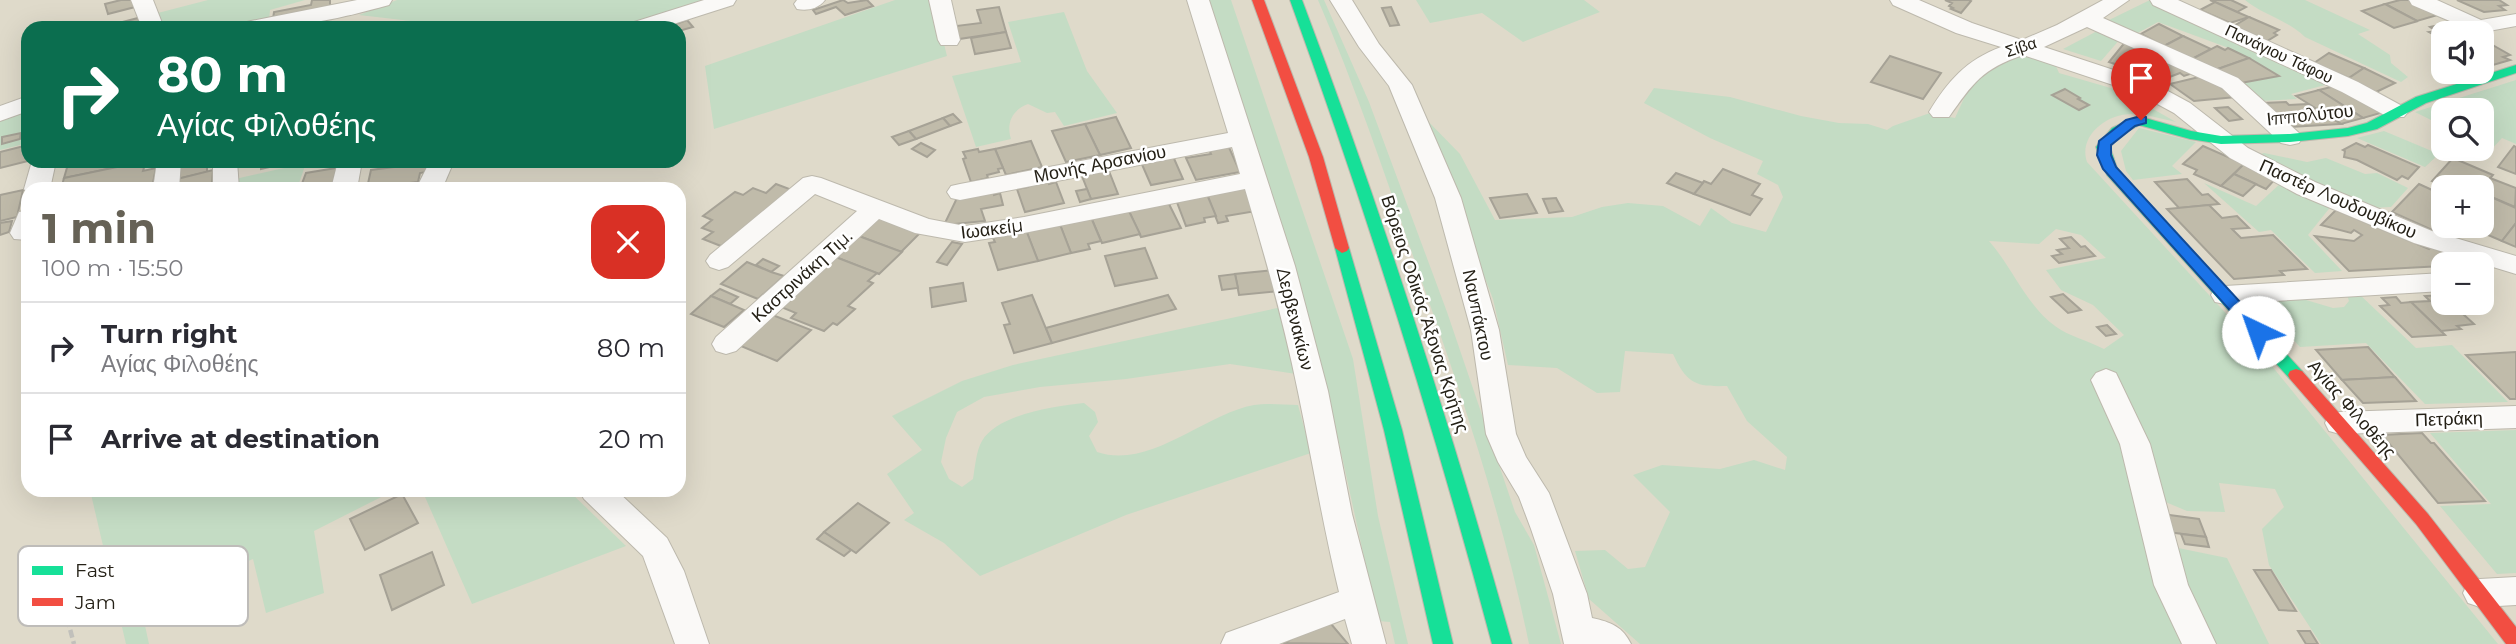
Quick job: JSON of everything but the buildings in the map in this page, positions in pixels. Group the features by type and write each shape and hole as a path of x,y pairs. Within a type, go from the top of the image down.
{"main road":[{"path":"1258,0 1316,157 1393,430 1443,644"},
{"name":"Βόρειος Οδικός Άξονας Κρήτης","path":"1296,0 1392,266 1443,433 1502,644"},
{"name":"Ιππολύτου","path":"2221,140 2290,138 2358,130 2430,97 2516,69"},
{"name":"Αγίας Φιλοθέης","path":"2221,140 2190,135 2138,120 2117,131 2103,147 2112,172 2340,423 2480,593 2516,642"}],"street":[{"path":"142,0 150,21"},
{"path":"290,21 335,13 381,0"},
{"path":"660,21 725,0"},
{"path":"940,0 949,40"},
{"name":"Δερβενακίων","path":"1198,0 1255,179 1296,322 1336,514 1369,644"},
{"name":"Ναυπάκτου","path":"1341,0 1370,47 1400,85 1448,198 1485,330 1501,433 1513,462 1533,493 1547,529 1570,594 1579,637"},
{"name":"Παστέρ Λουδουβίκου","path":"1902,0 1951,23 2156,94 2196,118 2221,140 2273,172 2345,205 2497,267"},
{"name":"Σίβα","path":"1941,113 1956,87 1973,70 1995,56 2054,35 2118,0"},
{"name":"Πανάγιου Τάφου","path":"2161,0 2328,77 2396,112"},
{"path":"2420,0 2479,27 2516,20"},
{"path":"335,13 344,21"},
{"path":"2086,18 2230,83 2290,138"},
{"path":"0,114 21,106"},
{"name":"Μονής Αρσανίου","path":"960,192 1241,138"},
{"name":"Ιωακείμ","path":"719,261 812,184 924,227 965,234 1024,226 1110,205 1255,179"},
{"name":"Καστρινάκη Τιμ.","path":"726,344 877,207"},
{"path":"2225,295 2431,283"},
{"path":"2106,380 2135,444 2171,585 2199,644"},
{"name":"Πετράκη","path":"2340,423 2516,417"},
{"path":"602,497 655,547 667,571 692,644"},
{"path":"2480,593 2516,591"},
{"path":"1238,644 1357,600"},
{"path":"1579,637 1603,635 1614,644"}],"path":[{"path":"69,626 74,644"}],"green space":[{"path":"208,0 305,0 270,10 269,20 264,21 157,21 154,14"},
{"path":"397,0 707,0 643,21 411,21 359,15"},
{"path":"895,0 933,0 947,56 714,129 705,66"},
{"path":"1206,0 1231,0 1353,359 1378,516 1408,644 1395,644 1390,622 1378,621 1327,388 1296,268"},
{"path":"1318,0 1324,0 1369,102 1447,312 1515,512 1534,545 1561,644 1529,644 1507,550 1466,411 1371,136"},
{"path":"1416,0 1584,0 1600,12 1523,42 1482,13 1430,23"},
{"path":"2150,0 2329,84 2291,94 2297,99 2260,101 2239,84 2281,76 2226,47 2158,22 2134,35 2105,22"},
{"path":"2245,0 2305,0 2370,30 2358,34 2390,55 2391,63 2408,77 2401,82 2305,37"},
{"path":"1064,12 1087,71 1117,113 1064,126 1055,112 1047,113 1028,104 1014,113 1009,128 1011,139 976,147 952,76 1021,62 1008,22"},
{"path":"2101,29 2121,38 2101,61 2063,49"},
{"path":"2018,52 2055,64 2059,73 2121,91 2176,122 2138,114 2114,117 2091,135 2085,152 2087,162 2254,344 2498,644 2321,644 2269,565 2262,529 2284,507 2275,489 2219,483 2225,512 2187,511 2137,490 2149,542 2227,558 2269,644 1640,644 1589,599 1575,551 1605,550 1628,569 1645,567 1670,512 1633,475 1662,465 1720,469 1754,460 1785,470 1787,457 1747,421 1727,386 1707,386 1694,382 1683,372 1673,354 1625,351 1620,392 1597,393 1557,368 1508,365 1493,299 1422,115 1460,154 1495,220 1572,217 1602,207 1628,203 1663,206 1700,226 1711,208 1732,223 1766,232 1783,197 1778,185 1757,174 1763,161 1710,138 1644,103 1654,88 1730,97 1801,116 1839,123 1868,124 1887,130 1930,113 1955,118 1971,83 2006,57","holes":["2056,229 2081,235 2106,258 2046,270 2061,290 2093,305 2124,335 2104,349 2066,333 2045,318 1989,241 2039,244"]},
{"path":"2516,80 2516,144 2502,138 2494,147 2494,98 2459,98"},
{"path":"2431,107 2431,120 2415,112"},
{"path":"21,112 21,145 0,150 0,119"},
{"path":"2139,128 2196,142 2172,166 2182,174 2133,180 2126,171 2121,151"},
{"path":"2384,131 2431,151 2431,161 2425,167 2357,138"},
{"path":"2261,154 2307,162 2326,158 2365,174 2377,173 2408,188 2391,207 2371,208 2263,157"},
{"path":"284,168 304,168 299,182 235,182 235,179"},
{"path":"2283,181 2332,205 2308,235 2342,271 2315,273 2271,230 2259,232 2204,183 2256,206"},
{"path":"2359,294 2416,348 2452,345 2508,402 2425,404 2366,343 2300,347 2255,299 2296,297 2333,308 2344,307 2349,301 2347,295"},
{"path":"1282,307 1296,374 1230,364 1126,379 1040,387 984,397 957,412 946,438 941,462 949,479 962,487 973,479 982,441 1001,424 1028,413 1084,403 1095,412 1098,422 1089,436 1097,452 1117,456 1137,454 1177,439 1235,410 1270,404 1298,405 1311,453 1126,515 980,576 944,543 904,520 914,513 887,474 922,450 892,416 962,381 1013,365"},
{"path":"2516,430 2516,573 2497,574 2440,506 2491,504 2430,433"},
{"path":"92,497 381,497 314,531 324,593 266,613 253,559 248,561 248,546 103,546"},
{"path":"425,497 575,497 626,546 472,604"},
{"path":"122,626 145,626 149,644 126,644"}],"traffic: fast":[{"path":"1296,0 1354,159 1407,319 1457,481 1502,644"},
{"path":"2296,375 2112,172 2103,147 2117,131 2138,120 2190,135 2221,140 2290,138 2348,132 2372,126 2421,100 2516,69"},
{"path":"1342,248 1393,430 1443,644"}],"traffic: jam":[{"path":"1258,0 1316,157 1342,248"},
{"path":"2296,375 2422,519 2516,642"}],"route":[{"path":"2141,120 2117,131 2106,140 2104,155 2110,169 2258,332"}]}
